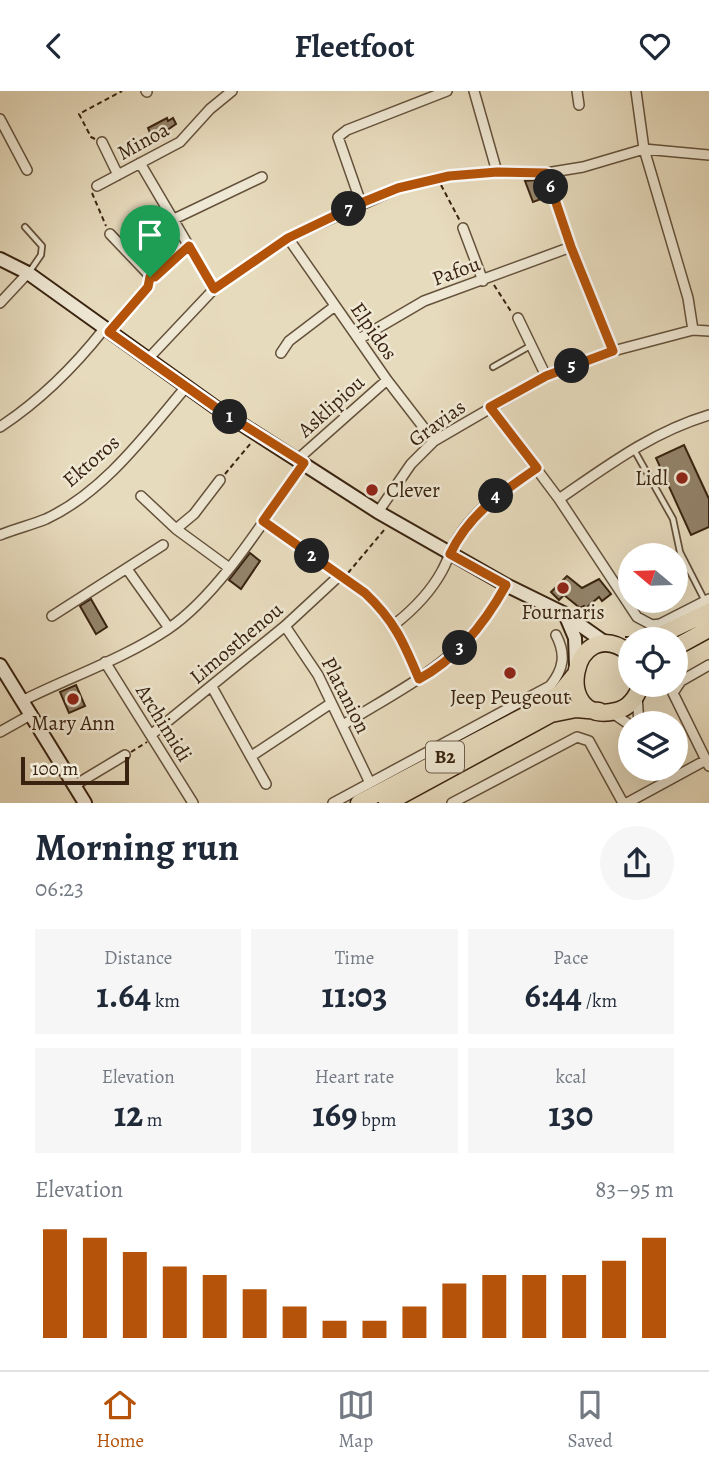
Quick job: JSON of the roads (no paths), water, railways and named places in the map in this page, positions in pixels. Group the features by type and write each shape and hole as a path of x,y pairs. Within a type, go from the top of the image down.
{"highway":[{"name":"B2","path":"658,627 708,604"},
{"path":"688,640 709,629"},
{"name":"B2","path":"359,803 532,712 561,692 588,651 618,643"},
{"path":"575,672 579,696 588,706 605,712 629,705 634,697"},
{"name":"B2","path":"387,803 551,714 576,709 605,712"}],"main road":[{"path":"0,259 28,274 186,387 378,512 506,585 618,637"},
{"path":"563,613 575,638 575,672"},
{"path":"0,665 85,803"}],"street":[{"name":"Minoa","path":"97,186 180,142 210,109 232,91"},
{"path":"361,203 338,137 347,130 447,91"},
{"path":"474,91 497,172"},
{"path":"577,91 579,105"},
{"path":"636,91 644,149 688,298 693,330"},
{"path":"0,119 27,170"},
{"path":"102,142 118,175"},
{"path":"147,360 214,289 288,238 398,188 438,179 497,172 546,173 583,167 644,149 709,155"},
{"path":"140,163 214,289"},
{"path":"546,173 571,247 613,351"},
{"path":"174,219 262,177"},
{"path":"463,228 486,279"},
{"path":"110,234 150,277 155,277 189,246"},
{"name":"Elpidos","path":"288,238 387,380 434,441"},
{"name":"Pafou","path":"359,339 424,301 571,247"},
{"path":"0,303 28,274"},
{"path":"281,353 289,341 335,306"},
{"path":"518,318 546,376"},
{"path":"0,427 34,405 106,330"},
{"name":"Gravias","path":"378,512 411,464 434,441 546,376 613,351 693,330 709,331"},
{"name":"Asklipiou","path":"23,700 105,662 169,628 201,598 228,567 263,521 301,461 387,380"},
{"name":"Ektoros","path":"0,535 47,518 88,492 130,453 186,387"},
{"path":"490,407 559,499 637,617 643,622 660,624 708,604"},
{"path":"559,499 633,447 671,428 709,415"},
{"path":"395,624 424,598 458,537 491,500 537,468"},
{"path":"176,529 200,507 220,480"},
{"path":"141,496 176,529 228,567"},
{"path":"263,521 365,593 395,624 419,679"},
{"path":"52,616 163,545"},
{"path":"127,569 169,628"},
{"name":"Limosthenou","path":"153,736 341,577"},
{"path":"343,725 441,665 469,639 492,610 506,585"},
{"name":"Platanion","path":"285,626 318,675 330,705 343,725 370,783"},
{"path":"333,803 550,686 559,674 563,659 556,635"},
{"name":"Archimidi","path":"105,662 153,736 190,802"},
{"path":"688,771 707,763 673,693 681,681 709,665"},
{"path":"212,687 253,755 266,783"},
{"path":"253,755 330,705"},
{"path":"605,712 618,719"},
{"path":"0,732 32,713"},
{"path":"456,802 578,737 589,741 625,803 664,781"},
{"path":"75,785 125,755"}],"lane":[{"path":"25,226 43,246 41,255 28,274"},
{"path":"493,367 530,345"},
{"path":"633,447 673,519 680,552 708,604"}],"place":[{"name":"Lidl","path":"682,478"},
{"name":"Clever","path":"372,490"},
{"name":"Fournaris","path":"563,588"},
{"name":"Jeep Peugeout","path":"510,673"},
{"name":"Mary Ann","path":"73,699"}]}
